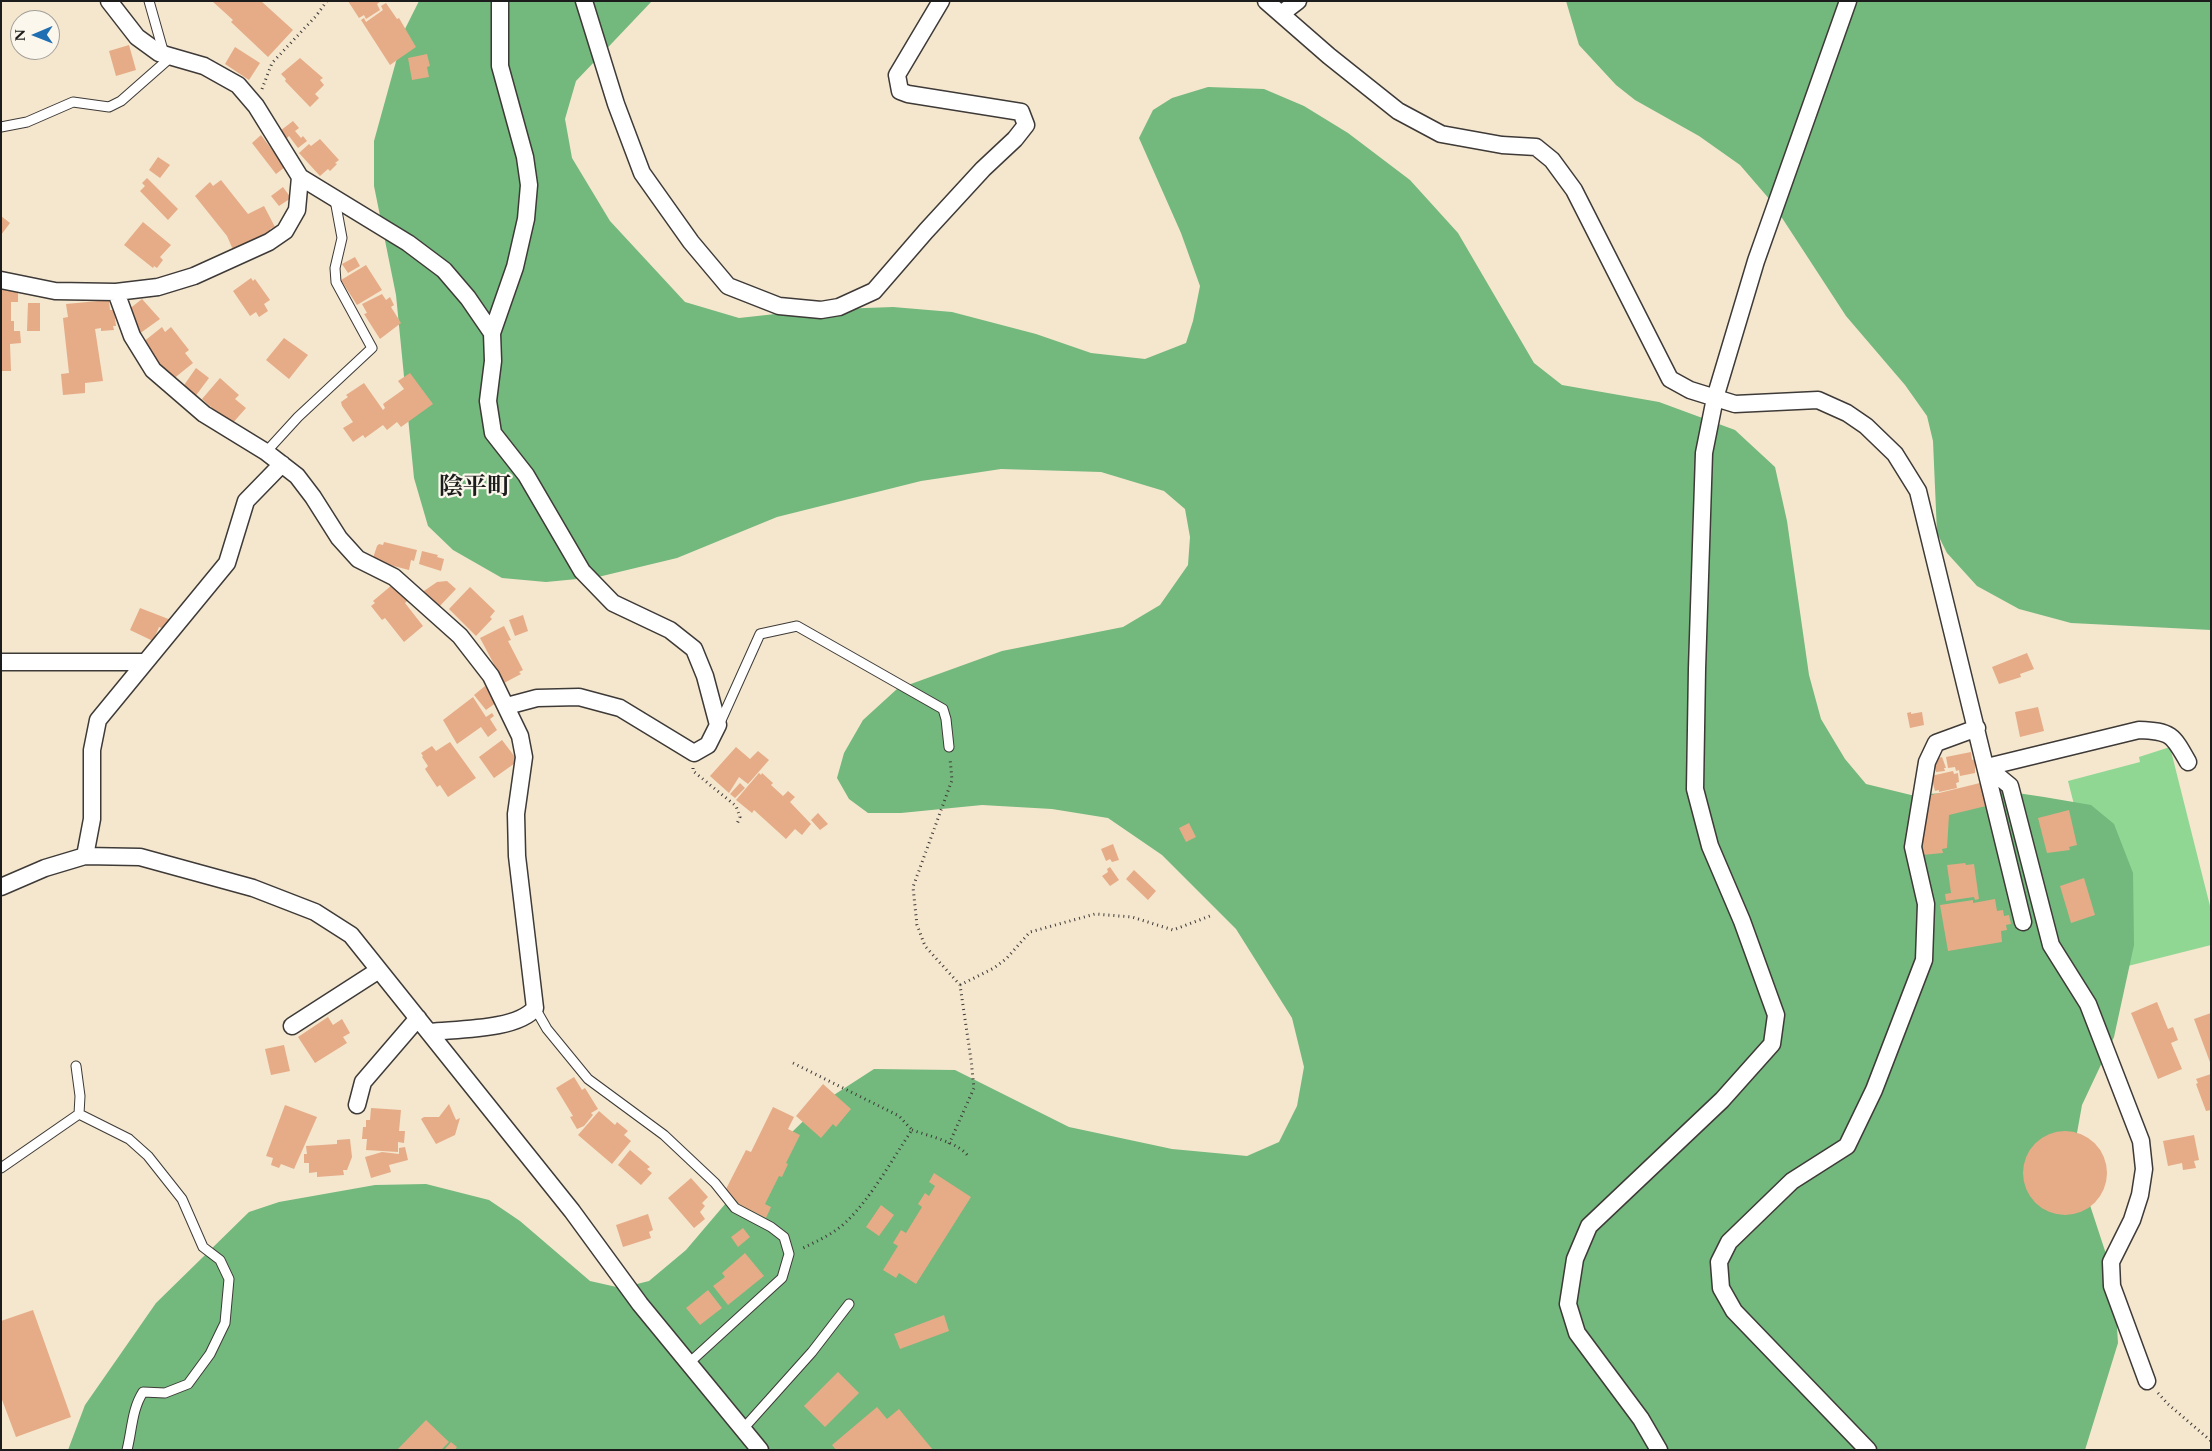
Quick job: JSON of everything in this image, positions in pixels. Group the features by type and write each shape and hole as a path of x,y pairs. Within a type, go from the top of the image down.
{"street":[{"path":"109,1 136,37 159,53 204,66 238,86 256,106 300,177 408,243 444,270 468,298 492,333"},
{"path":"500,1 500,66 525,157 529,185 526,219 515,267 492,333 493,361 488,401 494,433 526,474 582,571 614,603 670,630 694,649 705,676 718,725 708,745 694,753 620,708 579,697 537,698 507,706"},
{"path":"584,1 616,104 642,173 691,242 728,286 779,306 821,310 839,307 874,291 926,231 1015,139 1026,125 1021,112 908,94 900,91 897,75 941,1"},
{"path":"1266,1 1398,110 1441,134 1502,145 1536,147 1552,160 1574,190 1670,379 1690,390 1735,404 1818,400 1848,413 1866,426 1895,454 1918,491 2024,922"},
{"path":"1280,14 1298,1"},
{"path":"1659,1450 1640,1419 1577,1333 1568,1304 1575,1259 1590,1226 1722,1100 1772,1044 1776,1015 1742,921 1710,846 1695,789 1696,670 1704,454 1715,398 1756,261 1848,1"},
{"path":"1,280 55,291 116,292 158,287 194,276 269,242 285,231 297,210 300,177"},
{"path":"116,292 132,336 153,370 204,414 266,452 297,476 339,538 358,559 394,577 460,636 491,676 520,736 524,757 516,814 517,856 535,1008 530,1014 505,1024 430,1032"},
{"path":"85,856 92,819 92,750 98,720 227,563 246,500 282,464"},
{"path":"1,662 144,662"},
{"path":"1868,1450 1734,1311 1721,1288 1719,1262 1730,1242 1792,1181 1847,1146 1874,1090 1924,960 1926,904 1913,848 1927,762 1936,743 1977,728"},
{"path":"1987,767 2139,730 2159,731 2175,738 2188,762"},
{"path":"1987,767 2010,786 2051,945 2088,1004 2141,1141 2144,1169 2140,1195 2132,1220 2111,1262 2110,1271 2112,1286 2147,1381"},
{"path":"1,887 44,868 85,856 140,856 253,888 315,912 351,935 525,1151 640,1304 760,1450"},
{"path":"292,1026 379,970"},
{"path":"357,1105 363,1082 418,1018"}],"lane":[{"path":"1,127 27,122 73,102 109,107 121,101 168,56 149,1"},
{"path":"266,452 298,417 372,348 336,282 336,268 342,238 334,198"},
{"path":"718,725 760,634 797,626 943,709 949,748"},
{"path":"535,1008 547,1029 588,1079 664,1135 715,1182 735,1208 771,1227 784,1237 789,1254 782,1278 689,1364"},
{"path":"76,1066 80,1096 79,1114"},
{"path":"1,1168 79,1114"},
{"path":"79,1114 129,1138 148,1156 182,1199 203,1248 220,1260 228,1279 225,1323 210,1354 188,1384 165,1393 143,1392 135,1405 133,1425 126,1450"},
{"path":"742,1429 812,1352 849,1304"}],"path":[{"path":"256,106 272,63 316,16 327,1"},
{"path":"949,748 952,780 913,887 918,925 925,946 960,985 974,1088 949,1144"},
{"path":"694,753 693,770 736,806 740,817 737,824"},
{"path":"960,985 994,968 1007,958 1030,932 1095,914 1132,917 1173,930 1210,916"},
{"path":"794,1062 899,1116 912,1130 966,1152 969,1158"},
{"path":"789,1254 825,1237 847,1222 912,1130"},
{"path":"2147,1381 2168,1404 2211,1440"}],"green space":[{"path":"419,1 652,1 576,81 565,119 572,158 610,221 685,302 739,318 812,310 893,307 952,312 1036,334 1091,353 1145,359 1186,343 1193,321 1200,286 1181,233 1139,138 1153,110 1172,98 1208,87 1264,89 1304,106 1348,133 1410,180 1458,233 1534,363 1562,385 1659,402 1735,430 1775,467 1787,521 1809,675 1821,719 1845,759 1866,784 1911,795 1997,790 2091,805 2114,824 2133,873 2134,945 2114,1037 2082,1105 2075,1144 2087,1196 2106,1254 2116,1312 2118,1343 2085,1450 68,1450 85,1405 156,1303 249,1212 279,1202 375,1185 426,1184 489,1200 520,1221 590,1281 621,1288 649,1281 686,1250 760,1163 823,1102 874,1069 955,1070 1069,1127 1172,1149 1247,1156 1279,1142 1297,1106 1304,1067 1292,1018 1236,929 1162,855 1108,818 1052,809 982,805 901,813 868,813 849,799 837,778 844,753 863,720 897,689 1002,651 1123,627 1160,605 1188,565 1190,537 1185,509 1164,491 1101,472 1001,469 921,481 777,517 677,558 598,577 546,582 502,578 453,550 428,526 414,478 396,295 374,186 374,141 405,29"},
{"path":"1566,1 2211,1 2211,630 2071,623 2019,609 1977,586 1947,553 1937,533 1933,441 1927,416 1905,385 1846,316 1771,201 1740,165 1699,136 1635,100 1616,85 1579,45"},
{"path":"2170,747 2211,910 2211,945 2116,969 2068,781 2140,762 2139,757"}],"building":[{"path":"212,1 261,1 293,30 268,57"},
{"path":"348,1 381,1 377,4 380,10 366,19 364,15 359,18"},
{"path":"386,3 397,19 399,18 416,47 390,65 361,20 364,18 366,22 383,10 381,6"},
{"path":"129,45 136,70 116,76 109,51"},
{"path":"235,47 260,63 249,80 225,64"},
{"path":"427,54 430,66 427,67 429,77 412,80 408,58"},
{"path":"300,58 323,78 320,80 324,85 315,94 319,98 310,107 285,81 286,79 281,74"},
{"path":"293,121 299,128 295,131 301,138 303,136 307,141 298,148 289,136 286,139 280,131"},
{"path":"261,135 285,167 276,174 252,143"},
{"path":"320,139 339,160 330,171 328,169 320,176 299,153 309,144 311,146"},
{"path":"158,157 170,165 160,178 149,170"},
{"path":"147,178 178,209 168,220 140,191 145,186 142,183"},
{"path":"221,180 248,214 264,206 275,227 270,229 271,233 234,252 227,236 195,196 210,182 213,186"},
{"path":"283,187 291,198 279,206 271,196"},
{"path":"1,216 10,223 1,235"},
{"path":"143,222 171,245 160,257 163,260 157,268 154,266 153,268 124,245"},
{"path":"355,257 360,266 348,273 342,264"},
{"path":"366,265 382,290 357,305 341,280"},
{"path":"251,278 253,281 255,279 270,300 264,304 268,311 259,317 256,312 250,316 233,291"},
{"path":"1,286 18,289 18,302 11,302 11,321 14,321 14,331 20,331 21,343 10,344 11,371 1,371"},
{"path":"382,294 386,300 390,297 394,305 391,307 401,323 380,339 364,314 367,313 362,304"},
{"path":"142,299 160,319 139,334 128,310"},
{"path":"109,300 110,310 114,310 116,326 113,326 114,330 101,331 101,328 95,329 103,381 85,383 85,393 63,395 61,374 69,373 63,318 68,317 66,304"},
{"path":"28,303 40,303 40,331 27,331"},
{"path":"162,327 165,332 171,327 189,350 185,353 193,363 172,380 142,343"},
{"path":"284,338 308,355 289,379 266,360"},
{"path":"196,368 209,378 194,398 182,388"},
{"path":"410,373 433,404 401,427 397,422 387,430 383,425 365,438 363,435 353,442 343,428 353,422 342,406 341,402 348,397 346,395 364,383 383,410 385,408 383,404 404,389 398,381"},
{"path":"220,378 239,395 235,399 246,408 231,425 202,399"},
{"path":"384,542 417,550 414,561 411,560 409,570 378,562 378,559 373,558 377,546 379,544 383,545"},
{"path":"422,551 438,555 437,557 444,559 441,571 419,564"},
{"path":"447,581 456,589 438,608 421,593 437,582"},
{"path":"392,585 409,599 405,603 423,626 404,642 385,618 382,620 371,606 375,603 373,601"},
{"path":"470,587 495,611 490,617 492,619 476,636 449,609"},
{"path":"140,608 171,620 167,630 159,627 153,641 130,630"},
{"path":"523,615 528,631 515,636 509,620"},
{"path":"504,626 511,640 508,641 523,670 519,672 521,674 504,683 480,638"},
{"path":"2027,653 2034,669 2020,674 2021,677 1999,684 1992,667"},
{"path":"485,686 497,702 486,710 474,695"},
{"path":"473,697 486,717 492,713 494,716 490,719 497,730 488,737 481,727 457,744 443,720"},
{"path":"2038,707 2044,731 2020,737 2015,712"},
{"path":"1911,712 1911,714 1922,712 1924,725 1910,728 1907,713"},
{"path":"502,740 518,761 494,778 479,757"},
{"path":"450,742 476,778 448,797 440,785 437,787 425,769 428,766 421,753 432,746 436,751"},
{"path":"736,747 750,759 758,751 769,760 748,784 739,777 729,793 710,776"},
{"path":"1971,752 1972,760 1975,759 1975,773 1960,776 1959,770 1956,771 1955,767 1948,768 1946,757"},
{"path":"1942,757 1946,768 1944,768 1945,771 1936,772 1934,759"},
{"path":"1953,771 1954,774 1958,773 1959,782 1956,783 1957,788 1939,792 1939,790 1935,791 1931,776"},
{"path":"759,773 761,775 762,773 773,783 771,785 783,796 788,791 795,797 790,802 811,824 802,835 795,829 786,839 754,810 752,813 736,800"},
{"path":"740,783 745,788 735,798 730,794"},
{"path":"1980,783 1986,806 1949,815 1947,848 1942,849 1943,853 1922,855 1927,796"},
{"path":"2069,810 2077,845 2069,847 2070,850 2047,853 2038,818"},
{"path":"818,813 828,824 820,830 811,820"},
{"path":"1189,823 1196,837 1186,842 1179,828"},
{"path":"1113,844 1119,860 1112,862 1110,859 1106,861 1101,849"},
{"path":"1965,863 1966,865 1974,864 1979,899 1975,900 1974,897 1946,901 1945,894 1951,893 1947,865"},
{"path":"1110,867 1119,880 1110,886 1102,876 1108,872 1107,869"},
{"path":"1134,870 1156,891 1148,900 1126,879"},
{"path":"2084,878 2095,915 2071,923 2060,886"},
{"path":"1995,899 1997,911 2003,910 2004,916 2009,915 2011,924 2006,925 2007,930 2001,931 2002,942 1948,951 1940,905 1973,900 1973,903"},
{"path":"2157,1002 2168,1029 2173,1027 2178,1040 2171,1043 2182,1069 2158,1079 2131,1013"},
{"path":"2211,1013 2211,1065 2194,1019"},
{"path":"328,1017 333,1025 342,1019 350,1033 343,1037 347,1043 315,1063 298,1037"},
{"path":"284,1045 290,1071 271,1075 265,1049"},
{"path":"2211,1074 2211,1110 2206,1111 2196,1079"},
{"path":"574,1077 582,1090 585,1088 598,1109 591,1113 593,1115 584,1126 577,1129 570,1117 573,1116 556,1088"},
{"path":"823,1084 851,1109 836,1127 833,1124 821,1138 796,1116"},
{"path":"449,1104 456,1120 460,1118 455,1135 436,1144 421,1119 424,1117 439,1117"},
{"path":"285,1105 317,1117 294,1169 281,1164 279,1168 271,1165 273,1158 266,1156"},
{"path":"773,1107 794,1117 788,1129 800,1135 786,1163 788,1164 782,1177 779,1176 765,1204 771,1207 766,1218 739,1204 726,1189 746,1150 751,1152"},
{"path":"371,1108 401,1110 399,1131 405,1131 404,1143 398,1142 398,1152 366,1150 367,1139 362,1139 363,1127 366,1127 366,1120 370,1120"},
{"path":"599,1111 615,1125 617,1122 628,1131 624,1135 631,1141 612,1164 578,1135"},
{"path":"2065,1131 2081,1134 2095,1143 2104,1157 2107,1173 2104,1189 2095,1203 2081,1212 2065,1215 2049,1212 2035,1203 2026,1189 2023,1173 2026,1157 2035,1143 2049,1134"},
{"path":"2194,1135 2199,1160 2194,1161 2196,1168 2183,1170 2182,1163 2168,1166 2163,1141"},
{"path":"350,1139 352,1157 347,1170 343,1170 344,1175 317,1177 317,1172 309,1173 309,1163 304,1163 304,1154 307,1154 306,1146 337,1144 337,1140"},
{"path":"405,1147 408,1160 389,1165 391,1172 371,1178 365,1157 382,1152 399,1154 399,1148"},
{"path":"630,1150 650,1167 647,1169 652,1173 641,1185 618,1165"},
{"path":"934,1173 971,1197 916,1284 899,1273 896,1278 883,1270 898,1246 893,1243 901,1230 906,1233 922,1207 918,1204 925,1193 929,1196 935,1186 929,1182"},
{"path":"691,1178 708,1197 702,1203 705,1206 700,1212 705,1219 694,1228 668,1198"},
{"path":"881,1205 894,1215 879,1236 866,1227"},
{"path":"648,1214 653,1230 649,1232 651,1238 623,1247 616,1225"},
{"path":"743,1228 750,1237 738,1247 731,1237"},
{"path":"745,1253 764,1276 728,1305 713,1286 725,1277 722,1273"},
{"path":"708,1290 722,1308 700,1325 686,1308"},
{"path":"33,1310 71,1417 16,1437 1,1397 1,1321"},
{"path":"944,1315 949,1331 900,1349 894,1334"},
{"path":"838,1372 859,1393 825,1427 804,1406"},
{"path":"877,1407 887,1419 899,1409 933,1450 836,1450 832,1445"},
{"path":"426,1420 449,1442 441,1450 397,1450"},
{"path":"451,1442 457,1447 455,1450 444,1450"}],"district":[{"name":"陰平町","path":"475,488"}]}
